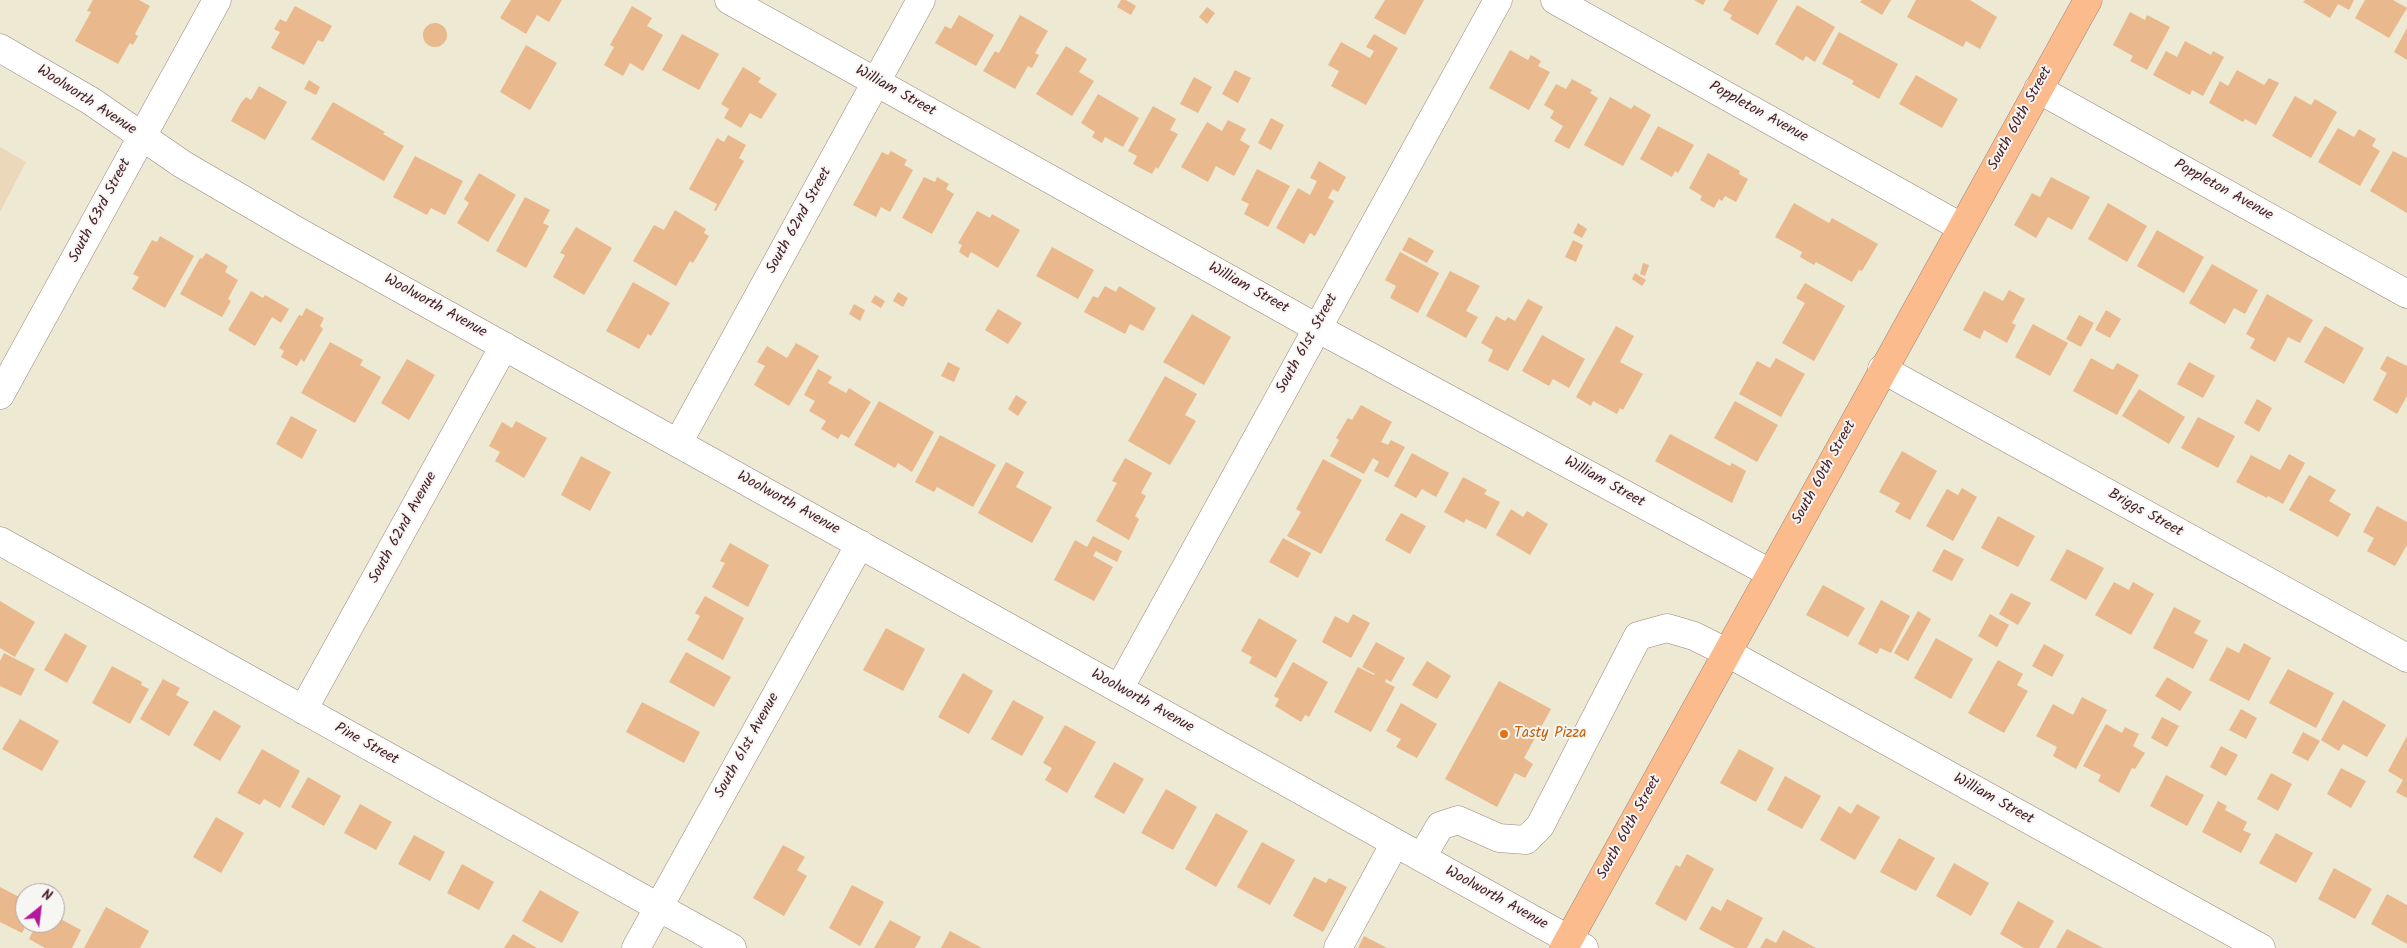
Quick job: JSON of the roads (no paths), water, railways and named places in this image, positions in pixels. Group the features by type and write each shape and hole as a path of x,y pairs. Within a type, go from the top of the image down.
{"main road":[{"name":"South 60th Street","path":"1573,945 1726,652 2088,0"}],"street":[{"name":"South 63rd Street","path":"0,395 216,0"},
{"name":"William Street","path":"729,0 1317,328 1770,574"},
{"name":"South 62nd Street","path":"678,443 921,0"},
{"name":"South 61st Street","path":"1119,689 1498,0"},
{"name":"Poppleton Avenue","path":"1555,0 1961,227"},
{"name":"Woolworth Avenue","path":"0,48 84,96 182,164 297,231 1422,857 1573,945"},
{"name":"Poppleton Avenue","path":"2038,89 2407,294"},
{"name":"South 62nd Avenue","path":"303,710 504,346"},
{"name":"Briggs Street","path":"1882,369 2407,658"},
{"name":"Pine Street","path":"0,541 732,948"},
{"name":"South 61st Avenue","path":"636,948 860,544"},
{"name":"William Street","path":"1422,857 1440,826 1458,820 1499,838 1526,840 1540,826 1638,636 1667,628 1694,636 1726,652 2261,948"},
{"path":"1338,948 1395,843"}],"place":[{"name":"Tasty Pizza","path":"1504,734"}]}
